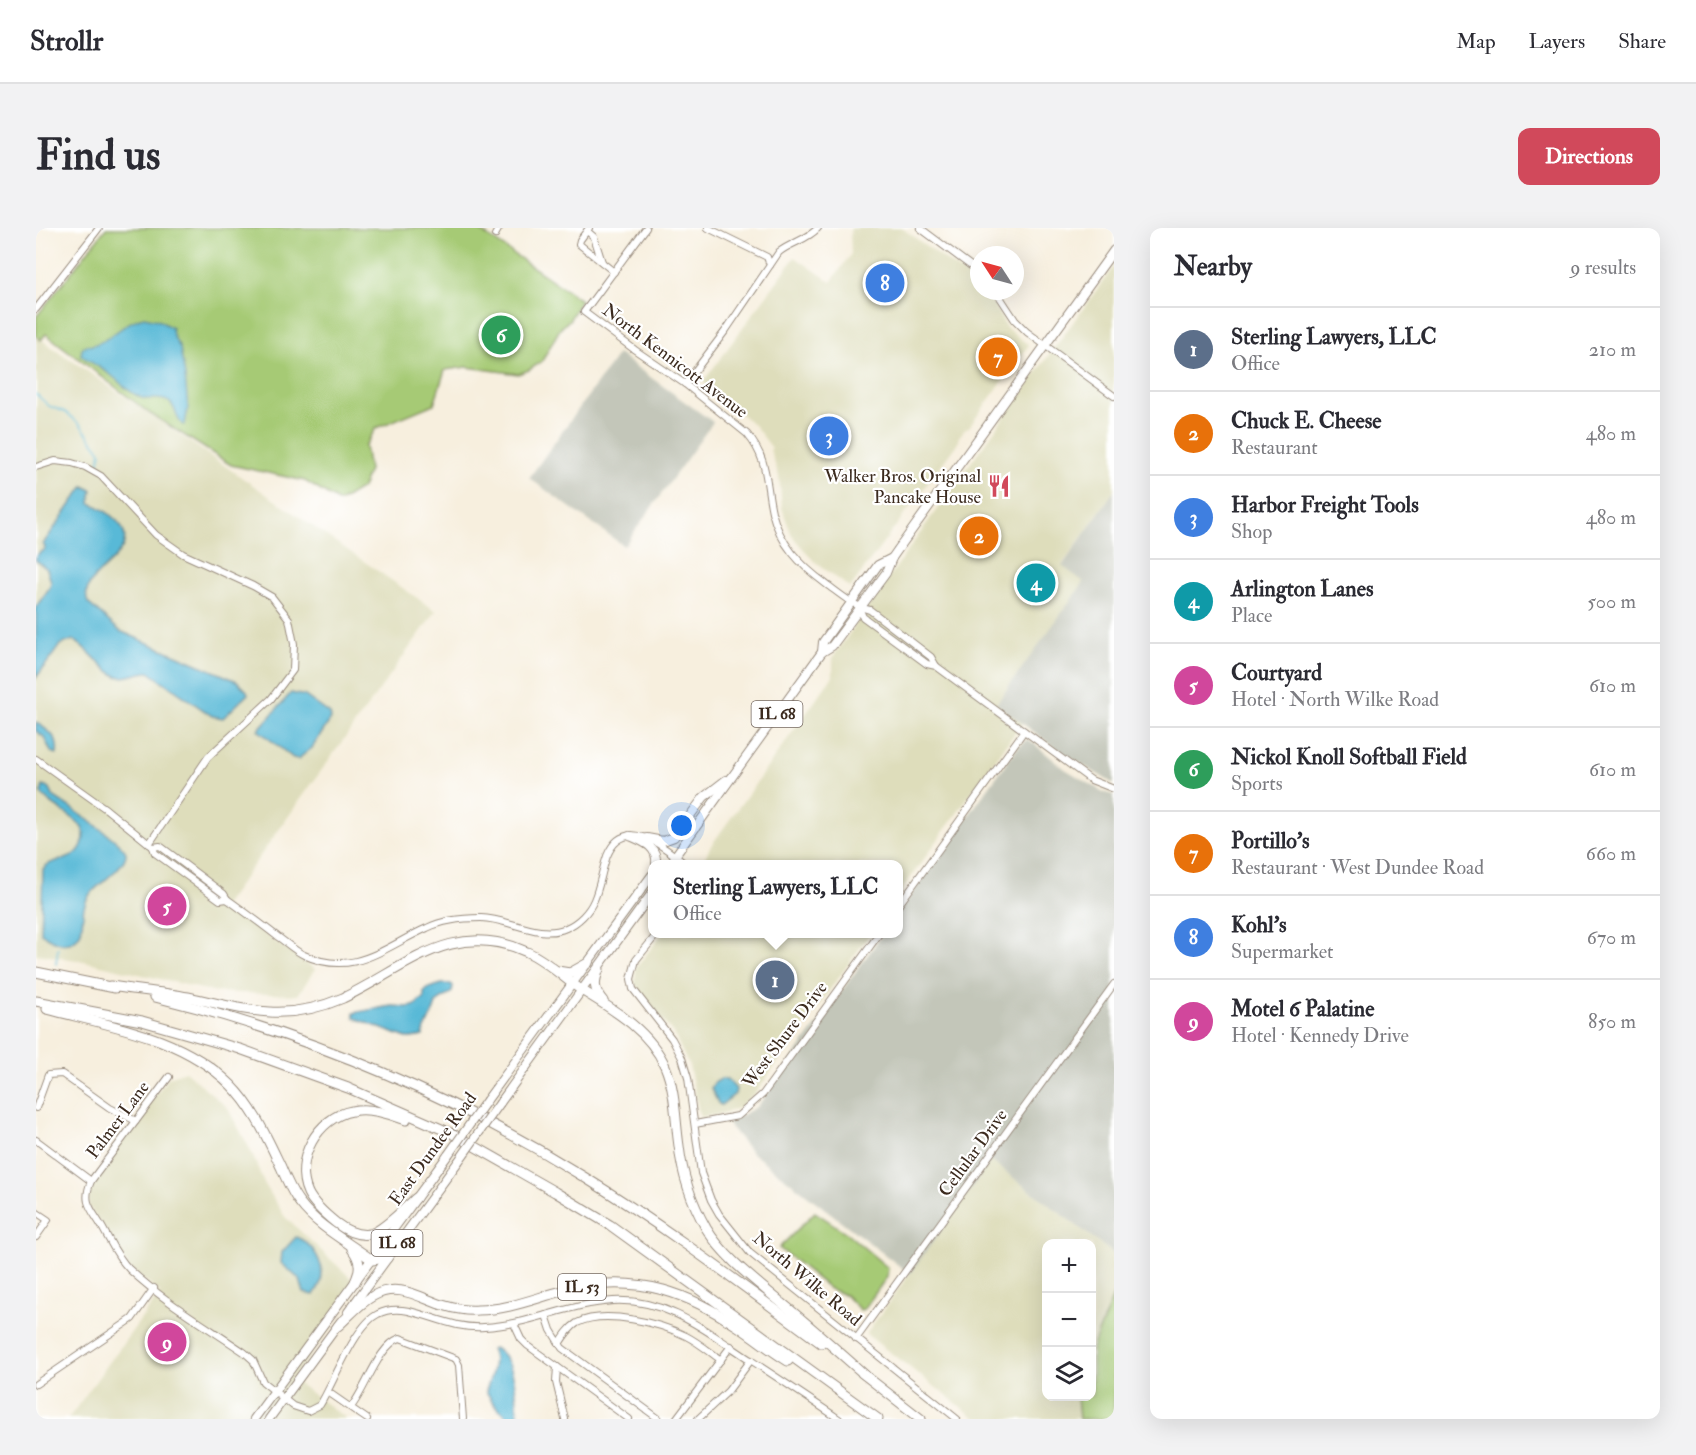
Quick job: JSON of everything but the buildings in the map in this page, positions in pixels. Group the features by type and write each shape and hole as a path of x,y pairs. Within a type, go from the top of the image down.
{"highway":[{"path":"36,972 110,986 186,996 243,1010 266,1013 292,1012 330,1004 426,952 464,941 480,940 499,943 528,952 607,1005 640,1031 658,1052 665,1066 674,1100 684,1173 699,1215 707,1230 731,1258 865,1375"},
{"path":"555,971 570,973 588,963"},
{"path":"599,969 594,982 595,989 607,1005"},
{"path":"110,986 211,1013 307,1043 412,1086 491,1124 551,1157 615,1197 712,1264 865,1375 921,1419"},
{"path":"36,1001 142,1021 240,1049 348,1088 440,1128 516,1169 610,1226 820,1378"},
{"path":"36,1006 153,1037 187,1052 220,1074 246,1101 258,1120 298,1201 315,1219 372,1260 387,1258"},
{"path":"416,1198 379,1231 370,1234 352,1233 327,1216 309,1194 305,1175 306,1155 313,1139 326,1123 351,1111 381,1112 440,1128"},
{"path":"348,1242 357,1256 360,1267 355,1282"},
{"name":"IL 53","path":"338,1326 370,1297 392,1290 411,1293 446,1306 478,1310 499,1309 576,1288 632,1283 651,1286 686,1296 738,1326 782,1357 820,1378 878,1419"}],"main road":[{"name":"IL 68","path":"673,860 822,652 831,646 886,573 892,558 1114,250"},
{"name":"IL 68","path":"822,652 823,642 878,565 892,558"},
{"path":"647,837 663,841 674,837 704,797 733,776"},
{"path":"630,836 651,846 658,860"},
{"name":"IL 68","path":"665,860 675,855"},
{"name":"East Dundee Road","path":"254,1419 648,880"},
{"name":"IL 68","path":"582,990 648,899"},
{"name":"East Dundee Road","path":"269,1419 582,990"}],"street":[{"path":"36,309 99,228"},
{"path":"495,235 500,228"},
{"path":"602,262 594,237 588,229 579,244 614,272 646,228"},
{"path":"708,228 767,257 770,265"},
{"path":"685,384 726,330 779,252 794,243 810,238 818,228"},
{"path":"920,228 970,265"},
{"name":"North Kennicott Avenue","path":"614,272 585,312 731,419 755,444 765,464 772,511 778,532 787,549 809,572 852,602 859,608 863,617 927,664 936,666 1091,780 1114,789"},
{"path":"1002,300 1016,320 1044,345 1114,396"},
{"path":"36,467 55,461 72,462 101,476 156,535 183,554 272,597 289,619 294,644 293,670 271,699 208,758 151,845"},
{"path":"903,899 1024,731"},
{"path":"36,759 106,809 151,845 155,853 220,900 227,899 303,955 325,963 346,964 372,958 429,927 452,920 483,918 538,930 554,932 566,929 582,918 590,908 611,848 624,837 638,835 647,837 681,860"},
{"name":"North Wilke Road","path":"653,938 636,960 631,979 633,989 678,1049 685,1068 701,1173 711,1200 728,1227 750,1253 957,1419"},
{"name":"West Shure Drive","path":"695,1124 738,1116 763,1094 875,938"},
{"name":"Cellular Drive","path":"856,1339 1114,984"},
{"path":"36,1108 48,1075 62,1074 110,1108 136,1121"},
{"name":"Palmer Lane","path":"91,1181 169,1077"},
{"path":"36,1140 91,1181 86,1194 88,1205 119,1256 129,1268 248,1355 253,1360 263,1382 300,1409 308,1411 320,1405 360,1331 376,1314 381,1312 409,1311 469,1328 514,1324 578,1305 614,1301 640,1302 669,1311 698,1324 839,1419"},
{"path":"36,1212 48,1220 36,1237"},
{"path":"36,1384 132,1319 154,1288"},
{"path":"546,1315 559,1344 659,1419"},
{"path":"559,1344 575,1324 585,1320 638,1319 688,1336 721,1360"},
{"path":"514,1324 526,1345 629,1419"},
{"path":"351,1407 385,1350 393,1341 400,1338 456,1359 459,1365 463,1419"},
{"path":"676,1419 731,1346"},
{"path":"698,1419 728,1391 751,1360"},
{"path":"557,1367 556,1382 565,1419"},
{"path":"328,1392 367,1419"}],"shaded area":[{"path":"850,228 902,228 970,278 970,300 990,300 1006,328 1029,345 969,427 958,438 959,441 850,588 814,561 792,536 782,508 779,476 770,450 772,448 754,425 703,382 795,257 831,282 851,254"},
{"path":"1114,266 1114,491 1062,565 1085,582 996,704 1022,723 903,888 903,860 704,860 710,847 833,676 833,657 927,523"},
{"path":"36,336 436,611 224,906 315,969 298,995 215,992 84,961 36,954"},
{"path":"618,354 713,422 624,546 529,478"},
{"path":"1114,491 1114,784 1063,753 996,704 1084,582 1062,566"},
{"path":"1028,739 1065,769 1105,793 1114,795 1114,1254 991,1161 910,1274 751,1152 727,1123 757,1107 880,938 903,938 903,906 1018,747"},
{"path":"659,938 867,938 757,1091 739,1108 716,1115 700,1117 689,1066 674,1034 641,996 635,983 636,968"},
{"path":"185,1071 227,1107 250,1149 264,1183 285,1217 355,1282 344,1297 330,1329 292,1379 347,1419 68,1419 160,1293 129,1268 88,1205 91,1181 169,1077"},
{"path":"991,1161 1094,1239 1042,1239 1042,1401 1077,1401 1079,1419 977,1419 866,1334"},
{"path":"1096,1240 1114,1254 1114,1294 1096,1338"}],"green space":[{"path":"106,228 476,228 581,300 570,319 560,329 542,361 529,370 518,374 467,367 445,370 434,404 376,428 365,446 369,470 362,488 339,502 305,481 231,465 149,413 46,334 41,340 36,336 36,317"},
{"path":"815,1212 848,1234 888,1268 887,1277 864,1309 860,1310 845,1295 830,1289 779,1248"},
{"path":"1114,1294 1114,1419 1079,1419 1077,1401 1096,1401 1096,1338"}],"water":[{"path":"144,317 158,320 172,328 173,336 180,348 188,408 183,425 169,402 137,396 81,355 85,346 101,342 129,323"},
{"path":"84,486 92,490 90,503 111,515 124,533 124,544 118,554 91,582 87,592 88,603 120,631 237,681 248,694 223,718 212,716 149,672 124,677 117,676 73,640 60,645 36,678 36,607 51,582 47,569 36,558 44,550 43,544"},
{"path":"291,693 305,696 330,714 331,719 312,748 298,759 293,758 258,730"},
{"path":"36,722 55,739 57,754 51,752 44,737 36,731"},
{"path":"43,786 50,788 53,796 116,841 126,853 122,864 90,894 84,905 80,934 66,944 56,942 41,933 43,869 78,851 84,836 77,822 46,800 41,793"},
{"path":"442,984 451,984 452,992 436,1003 423,1036 405,1037 354,1017 354,1013 373,1009 416,1005 424,999 424,992"},
{"path":"721,1079 727,1079 736,1089 735,1094 721,1105 711,1088"},
{"path":"296,1237 308,1244 319,1261 321,1281 314,1295 304,1293 300,1280 281,1263 282,1252"},
{"path":"494,1348 507,1360 511,1369 516,1390 518,1419 507,1419 486,1391 494,1365 491,1349"}],"waterway":[{"path":"36,394 49,406 65,412 80,424 101,452 98,465"},
{"path":"56,964 58,948"}],"place":[{"name":"Kohl's","path":"885,283"},
{"name":"Nickol Knoll Softball Field","path":"501,335"},
{"name":"Portillo's","path":"998,357"},
{"name":"Harbor Freight Tools","path":"829,436"},
{"name":"Walker Bros. Original Pancake House","path":"999,486"},
{"name":"Chuck E. Cheese","path":"979,536"},
{"name":"Arlington Lanes","path":"1036,583"},
{"name":"Courtyard","path":"167,906"},
{"name":"Sterling Lawyers, LLC","path":"775,980"},
{"name":"Motel 6 Palatine","path":"167,1342"}]}
